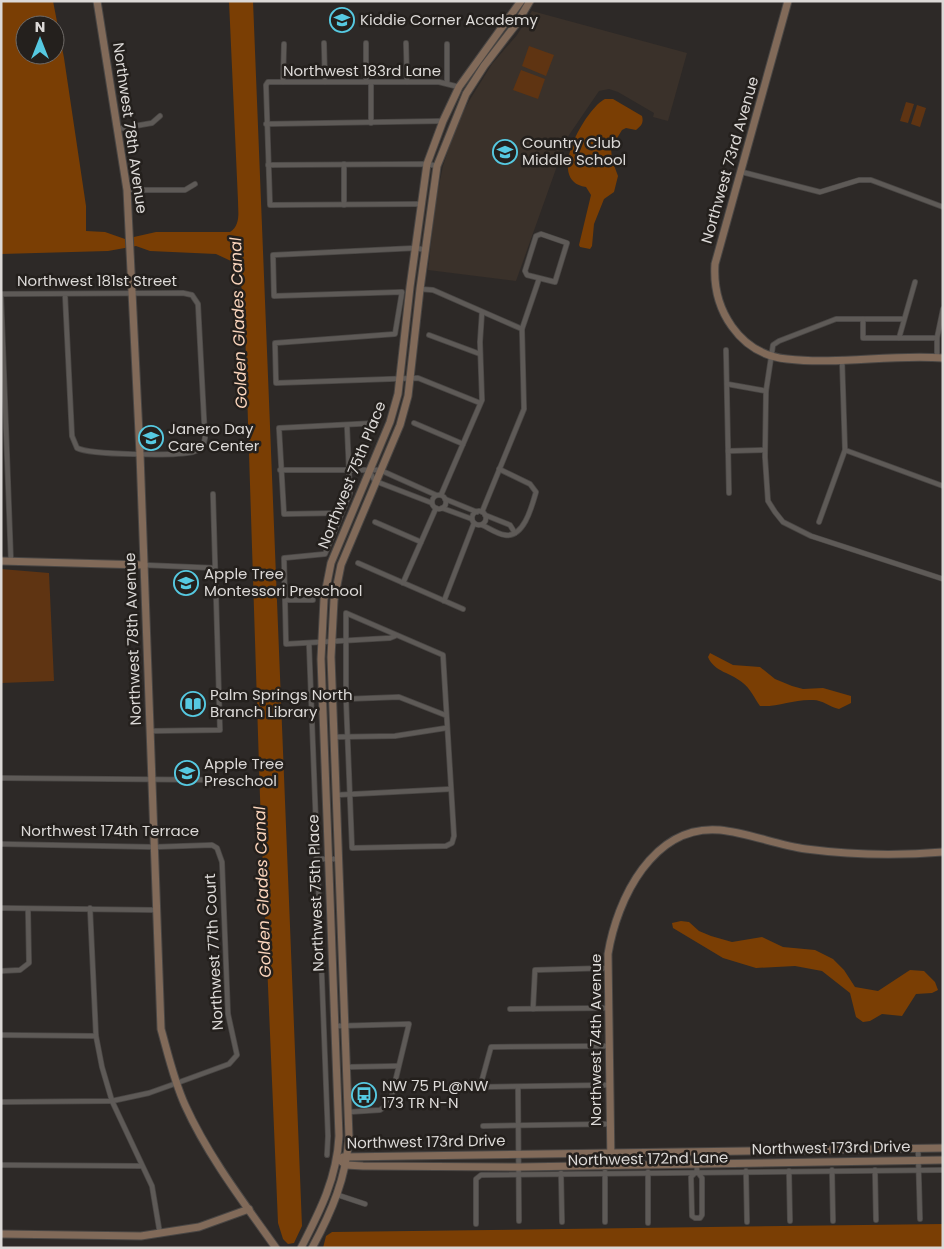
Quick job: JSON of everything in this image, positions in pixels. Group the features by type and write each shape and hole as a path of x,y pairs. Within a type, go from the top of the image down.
{"street":[{"name":"Northwest 78th Avenue","path":"97,1 127,190 130,237 153,781 155,910 161,1029 185,1105 198,1129 276,1248"},
{"name":"Northwest 75th Place","path":"301,1248 324,1204 337,1158 339,1136 321,643 324,599 331,562 390,422 400,379 410,287 428,164 443,121 459,87 521,1"},
{"name":"Northwest 75th Place","path":"312,1248 338,1195 348,1156 349,1112 331,642 334,600 341,565 400,425 412,378 420,289 438,166 466,94 484,66 517,23 530,1"},
{"name":"Northwest 73rd Avenue","path":"788,1 742,172 720,245 714,278 718,302 730,324 751,346 786,359 940,358"},
{"path":"406,42 406,82"},
{"path":"324,43 325,82"},
{"path":"366,43 371,123"},
{"path":"283,82 284,44"},
{"path":"447,44 447,83"},
{"name":"Northwest 183rd Lane","path":"266,124 266,85 268,82 447,83 459,87"},
{"path":"118,129 152,123 160,116"},
{"path":"421,204 270,205 266,124 443,121"},
{"path":"344,164 344,205"},
{"path":"268,165 428,164 438,166"},
{"path":"742,172 820,192 859,180 871,180 943,207"},
{"path":"127,190 185,190 195,184"},
{"path":"540,234 565,242 567,246 556,281 539,279 527,275 525,271 536,236 540,234"},
{"path":"426,250 416,248 273,255 274,296 402,292 395,334 275,343 276,383 418,378 480,403"},
{"path":"444,601 473,521 481,513 524,409 522,329 539,279"},
{"path":"899,338 914,282"},
{"path":"420,289 433,290 522,329"},
{"name":"Northwest 181st Street","path":"1,294 183,293 192,295 198,304 205,438 203,447 192,452 140,454"},
{"path":"1,294 11,563"},
{"path":"65,294 72,436 77,448 88,452 140,454"},
{"path":"432,503 439,495 480,403 482,312"},
{"path":"940,358 936,338 942,312"},
{"path":"904,319 836,319 779,340 773,345 766,391 768,501 783,522 796,530 943,579"},
{"path":"863,319 862,338 936,338"},
{"path":"429,335 480,354"},
{"path":"726,350 729,493"},
{"path":"819,522 845,450 842,360"},
{"path":"727,384 766,391"},
{"path":"341,513 284,514 278,428 347,426 376,423"},
{"path":"414,423 463,444"},
{"path":"347,426 350,493 326,554 284,558 286,644 345,642 395,636"},
{"path":"728,451 766,450"},
{"path":"845,450 943,486"},
{"path":"436,508 442,508 505,535 515,533 524,524 536,492 534,488 499,469"},
{"path":"280,470 380,470 510,526 515,533"},
{"path":"369,471 375,481 432,503 436,508"},
{"path":"151,731 220,730 213,494"},
{"path":"442,508 446,504 445,499"},
{"path":"403,583 436,508"},
{"path":"481,513 486,519 482,524"},
{"path":"375,522 421,542"},
{"path":"1,561 11,563 215,568"},
{"path":"358,563 463,609"},
{"path":"285,600 314,600"},
{"path":"346,613 395,636 443,655 445,715 451,790 452,843 446,846 352,848 346,699 346,613"},
{"path":"308,644 328,1136 327,1155"},
{"path":"346,699 399,697 445,715"},
{"path":"334,737 395,736 446,728"},
{"path":"1,778 153,781 218,780"},
{"path":"326,778 331,792 336,795 451,790"},
{"name":"Northwest 74th Avenue","path":"611,1165 608,968 611,933 619,909 634,879 646,864 679,838 718,830 804,848 864,855 910,855 943,852"},
{"name":"Northwest 174th Terrace","path":"1,844 154,847 212,845 217,848"},
{"name":"Northwest 77th Court","path":"178,1083 229,1064 237,1055 229,1027 222,862 217,848"},
{"path":"316,859 339,859"},
{"path":"1,908 155,910"},
{"path":"90,908 96,1036 102,1067 112,1101 152,1186 160,1234"},
{"path":"1,971 20,970 27,967 29,958 28,909"},
{"path":"533,1008 535,970 608,968"},
{"path":"510,1009 608,1008"},
{"path":"336,1026 409,1024 390,1103 386,1108 380,1110 349,1112"},
{"path":"1,1035 96,1036"},
{"path":"609,1046 491,1047 480,1087 610,1085"},
{"path":"347,1067 398,1066"},
{"path":"1,1102 112,1101 148,1093 178,1083"},
{"path":"518,1087 519,1222"},
{"path":"483,1126 610,1124"},
{"path":"328,1136 339,1136"},
{"path":"918,1148 920,1220"},
{"name":"Northwest 173rd Drive","path":"337,1158 348,1156 943,1148"},
{"path":"696,1151 696,1168 691,1177 692,1216 700,1218 702,1215 702,1178 696,1168"},
{"name":"Northwest 173rd Drive","path":"337,1158 346,1165 519,1170 611,1165 696,1168 943,1160"},
{"path":"1,1165 141,1166"},
{"name":"Northwest 172nd Lane","path":"476,1224 476,1178 481,1175 519,1170 561,1173 648,1172 696,1168 746,1171 943,1170"},
{"path":"832,1170 833,1221"},
{"path":"875,1170 876,1220"},
{"path":"746,1171 747,1222"},
{"path":"789,1171 790,1221"},
{"path":"604,1172 605,1222"},
{"path":"648,1172 648,1223"},
{"path":"561,1173 562,1222"},
{"path":"338,1195 365,1204"},
{"path":"1,1234 141,1236 199,1227 249,1209"}],"shaded area":[{"path":"1,1 53,1 56,15 15,15 15,65 65,65 86,206 86,231 105,232 125,239 156,232 230,232 236,226 238,210 229,1 253,1 302,1226 294,1243 288,1244 283,1239 278,1223 260,797 244,297 236,267 231,261 216,254 150,251 136,246 108,251 1,254"},
{"name":"Country Club Middle School","path":"532,11 687,53 668,121 653,117 654,113 618,92 609,89 599,91 567,138 516,281 428,270 436,200 443,166 456,126 492,64 517,35"},
{"path":"529,46 554,55 546,76 522,66"},
{"path":"521,70 545,79 538,99 513,90"},
{"path":"605,99 613,99 642,116 643,121 636,130 626,128 622,130 611,148 612,160 618,176 614,192 604,199 594,224 592,246 590,249 580,247 579,245 591,195 586,187 574,182 569,172 569,159 580,129 597,105"},
{"path":"906,102 914,104 908,123 900,121"},
{"path":"917,105 926,108 920,127 911,124"},
{"path":"1,569 49,573 54,681 1,683"},
{"path":"710,653 733,665 760,667 775,679 792,686 803,689 823,688 851,696 851,703 839,709 813,700 760,706 746,685 714,666 708,657"},
{"path":"689,922 699,931 711,936 732,942 762,937 783,947 815,950 833,959 844,970 855,987 878,991 910,970 924,971 935,982 938,990 932,993 916,994 902,1016 882,1014 870,1021 863,1022 856,1017 850,993 822,971 795,966 756,968 723,958 673,928 672,923"},
{"path":"943,1224 943,1247 323,1248 326,1236 332,1232"}],"place":[{"name":"Kiddie Corner Academy","path":"342,20"},
{"name":"Country Club Middle School","path":"505,152"},
{"name":"Janero Day Care Center","path":"151,438"},
{"name":"Apple Tree Montessori Preschool","path":"186,583"},
{"name":"Palm Springs North Branch Library","path":"193,704"},
{"name":"Apple Tree Preschool","path":"187,773"},
{"name":"NW 75 PL@NW 173 TR N-N","path":"364,1095"}],"water label":[{"name":"Golden Glades Canal","path":"238,323"},
{"name":"Golden Glades Canal","path":"262,892"}]}
